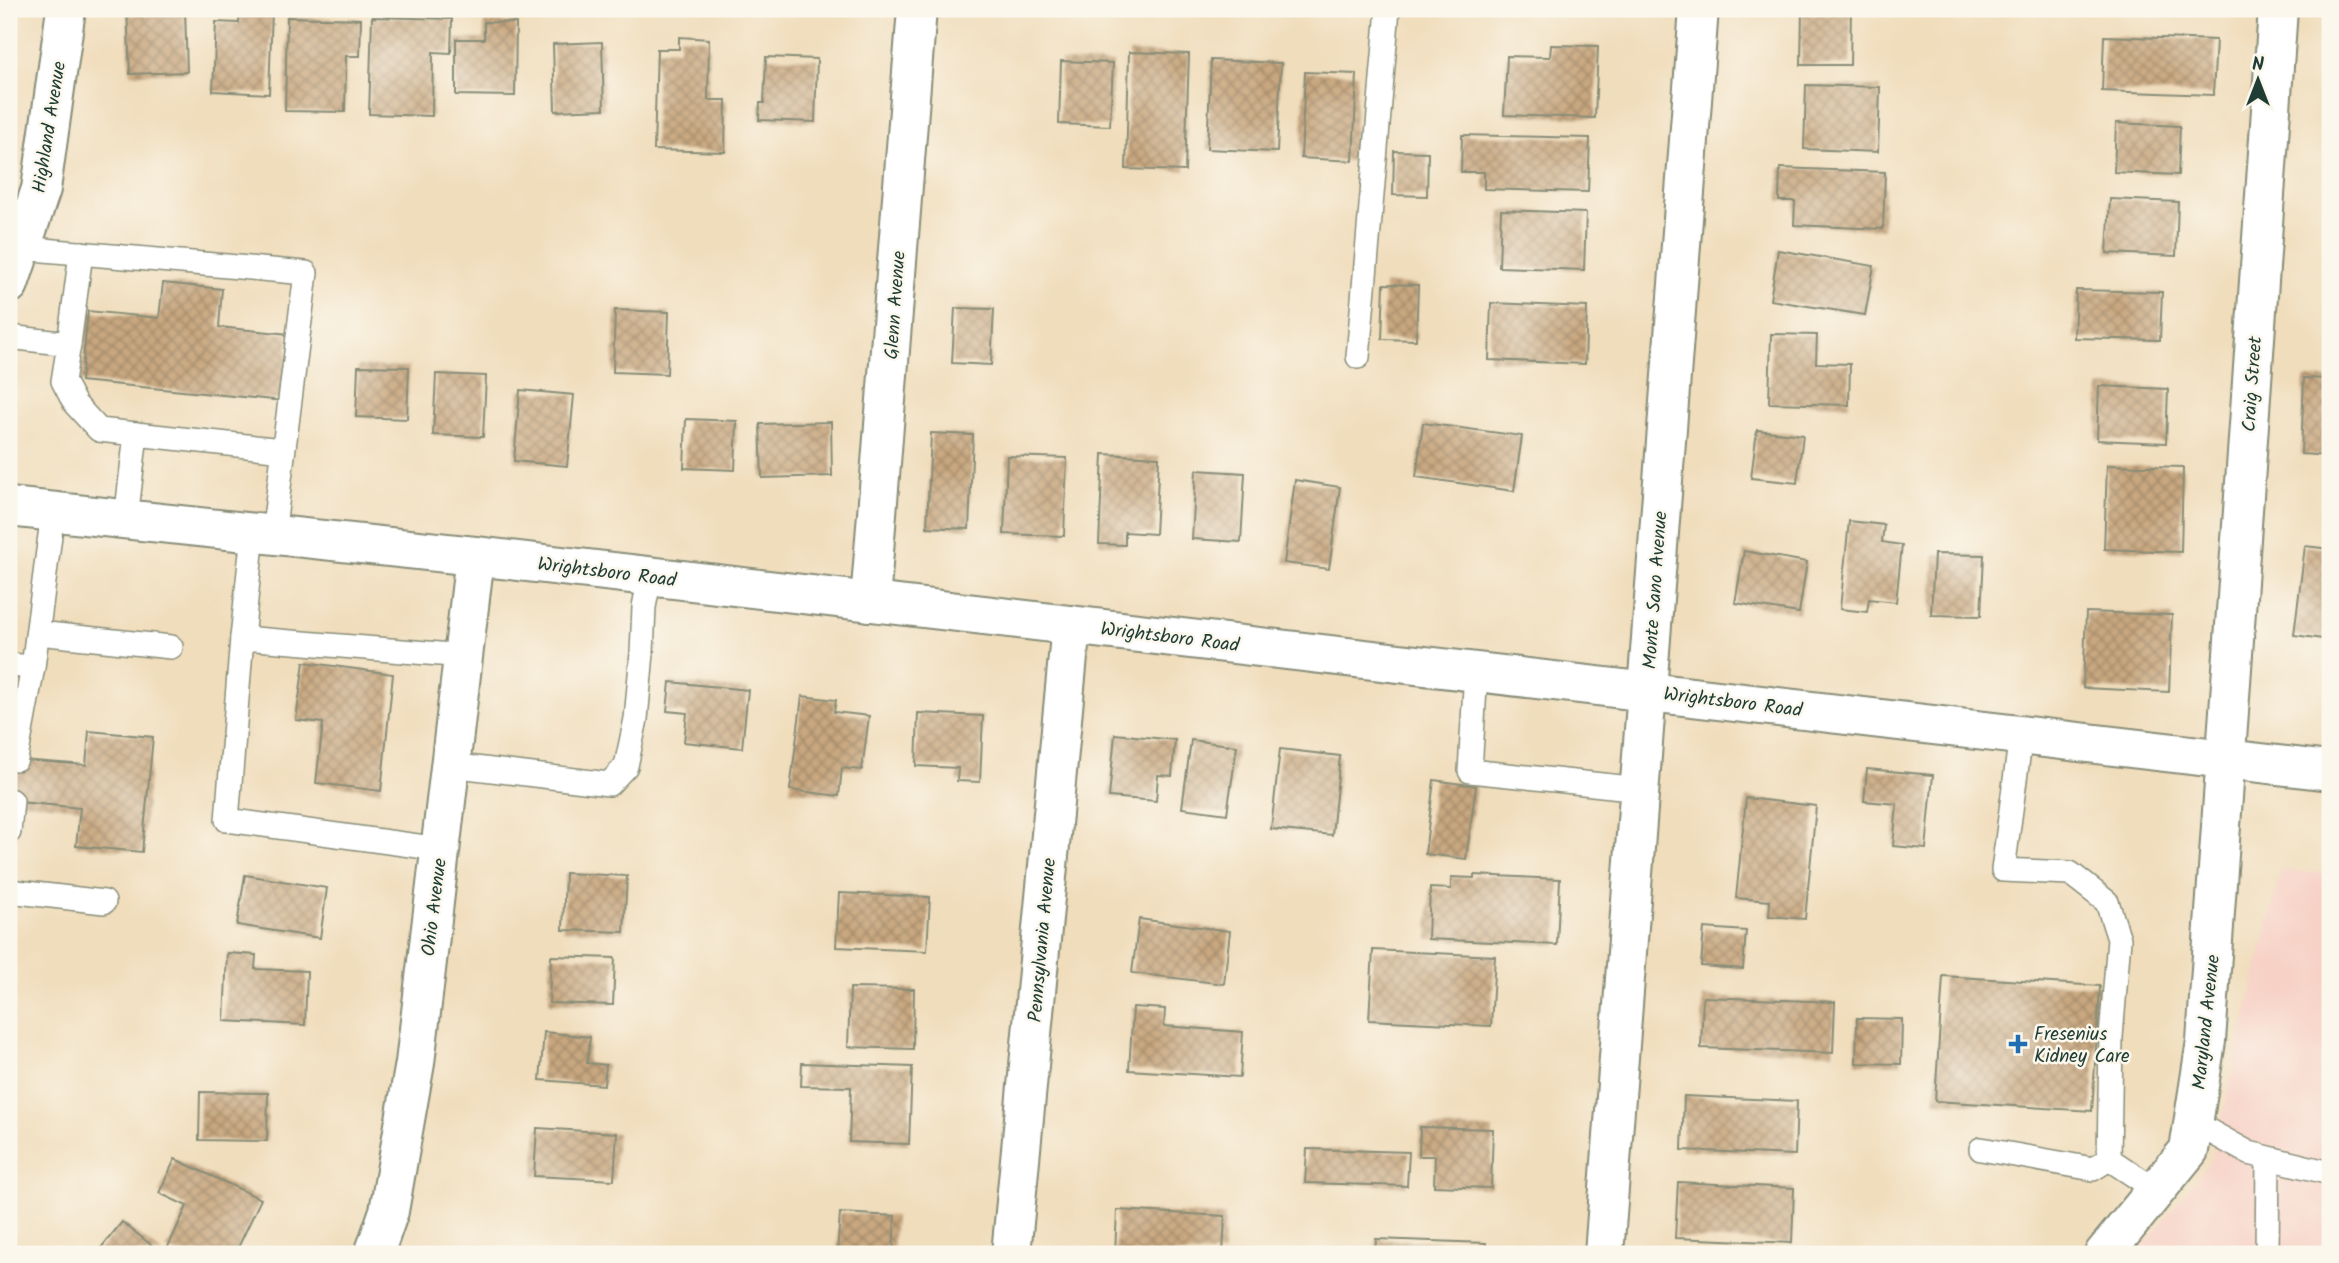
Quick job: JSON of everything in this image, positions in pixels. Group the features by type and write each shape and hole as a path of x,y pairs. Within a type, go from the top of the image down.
{"street":[{"name":"Highland Avenue","path":"9,284 41,189 66,9"},
{"name":"Glenn Avenue","path":"870,602 917,9"},
{"name":"Monte Sano Avenue","path":"1604,1254 1699,9"},
{"name":"Craig Street","path":"2225,759 2278,9"},
{"name":"Wrightsboro Road","path":"9,507 475,556 2330,771"},
{"name":"Ohio Avenue","path":"374,1254 389,1211 415,1063 475,556"},
{"name":"Pennsylvania Avenue","path":"1010,1254 1071,625"},
{"name":"Maryland Avenue","path":"2104,1254 2189,1150 2206,1041 2225,759"}],"lane":[{"path":"1358,357 1388,9"},
{"path":"21,248 306,272 283,450 242,638 227,820 440,849"},
{"path":"81,253 63,381 75,404 99,430 283,450"},
{"path":"9,337 69,344"},
{"path":"126,519 136,434"},
{"path":"16,759 33,667 53,512"},
{"path":"450,765 609,784 626,766 636,719 644,607 650,576"},
{"path":"38,633 171,647"},
{"path":"242,638 464,656"},
{"path":"9,664 33,667"},
{"path":"1476,671 1470,771 1640,789"},
{"path":"2021,735 2003,870 2070,873 2107,902 2119,939 2111,1037 2109,1159"},
{"path":"9,832 12,802"},
{"path":"9,891 104,902"},
{"path":"2193,1122 2249,1153 2330,1173"},
{"path":"1981,1149 2093,1169 2109,1159"},
{"path":"2109,1159 2156,1190"},
{"path":"2267,1254 2268,1159"}],"shaded area":[{"path":"2281,870 2330,874 2330,1254 2137,1254 2212,1159"}],"building":[{"path":"127,9 185,9 187,72 130,74"},
{"path":"240,9 272,9 269,94 213,91 216,22 239,23"},
{"path":"1802,9 1851,9 1850,65 1801,65"},
{"path":"287,17 361,19 360,56 346,56 345,112 285,111"},
{"path":"372,17 452,19 451,53 433,52 432,116 369,114"},
{"path":"484,22 516,23 515,96 456,95 456,39 484,39"},
{"path":"2104,36 2216,40 2213,95 2102,91"},
{"path":"679,37 709,39 708,100 726,100 725,152 654,150 657,49 679,49"},
{"path":"602,42 604,109 555,111 553,44"},
{"path":"1551,45 1598,46 1595,118 1504,115 1507,56 1550,57"},
{"path":"1129,52 1189,54 1185,171 1126,169"},
{"path":"766,57 817,59 815,122 759,120 760,103 764,103"},
{"path":"1211,60 1281,63 1277,152 1207,149"},
{"path":"1061,61 1113,63 1110,126 1059,124"},
{"path":"1305,72 1357,74 1353,161 1301,158"},
{"path":"1806,85 1880,87 1878,152 1804,149"},
{"path":"2116,123 2180,126 2178,175 2114,172"},
{"path":"1462,135 1590,138 1588,192 1484,189 1484,172 1461,172"},
{"path":"1394,151 1428,152 1427,196 1393,195"},
{"path":"1780,168 1885,172 1883,229 1794,225 1795,201 1779,201"},
{"path":"2110,199 2178,202 2176,256 2107,253"},
{"path":"1501,210 1586,213 1584,270 1499,267"},
{"path":"1778,250 1874,266 1865,315 1770,300"},
{"path":"163,283 222,289 219,327 289,334 283,401 81,381 88,311 159,318"},
{"path":"1384,284 1418,285 1416,340 1382,339"},
{"path":"2076,290 2162,292 2160,340 2074,338"},
{"path":"1491,303 1587,307 1585,364 1489,360"},
{"path":"955,308 994,309 991,365 952,363"},
{"path":"615,310 669,312 667,374 613,372"},
{"path":"1771,334 1817,335 1816,363 1850,364 1849,405 1769,403"},
{"path":"358,366 409,367 407,419 356,417"},
{"path":"436,374 486,376 483,437 433,435"},
{"path":"2304,378 2330,379 2330,456 2301,454"},
{"path":"2099,386 2168,389 2166,443 2097,440"},
{"path":"520,390 574,395 567,466 514,461"},
{"path":"686,419 737,421 735,470 684,468"},
{"path":"831,422 832,476 762,478 760,424"},
{"path":"1423,423 1522,436 1514,491 1416,477"},
{"path":"1757,430 1803,435 1797,483 1751,478"},
{"path":"931,433 973,435 969,529 927,527"},
{"path":"1103,454 1159,457 1155,534 1125,532 1125,545 1099,544"},
{"path":"1007,456 1067,458 1064,536 1004,534"},
{"path":"2107,465 2183,467 2181,552 2104,549"},
{"path":"1196,470 1245,473 1241,542 1192,539"},
{"path":"1295,480 1340,487 1329,569 1284,563"},
{"path":"1849,521 1884,525 1882,542 1902,545 1896,602 1869,599 1867,612 1840,609"},
{"path":"2305,546 2330,549 2330,640 2294,635"},
{"path":"1744,551 1807,562 1799,613 1735,603"},
{"path":"1934,554 1984,555 1981,616 1931,615"},
{"path":"2086,612 2172,615 2169,692 2083,688"},
{"path":"304,662 393,674 381,791 316,783 323,723 296,720"},
{"path":"670,682 748,690 742,748 684,742 687,713 667,711"},
{"path":"802,696 836,700 834,712 869,716 862,770 842,768 839,796 790,790"},
{"path":"918,713 983,716 980,782 957,781 958,768 916,766"},
{"path":"89,731 153,737 142,852 76,846 80,808 9,801 9,759 86,765"},
{"path":"1115,734 1175,740 1172,776 1158,775 1156,801 1109,797"},
{"path":"1191,740 1237,746 1227,814 1182,808"},
{"path":"1280,749 1340,756 1332,835 1271,829"},
{"path":"1867,769 1933,775 1926,849 1893,846 1897,804 1864,801"},
{"path":"1434,780 1476,786 1466,859 1425,854"},
{"path":"1746,798 1816,806 1805,919 1769,916 1770,901 1736,898"},
{"path":"565,873 627,876 624,932 563,930"},
{"path":"245,875 327,888 320,938 237,925"},
{"path":"1474,875 1560,879 1557,945 1428,939 1430,888 1451,889 1451,877 1474,878"},
{"path":"839,893 930,897 927,951 836,947"},
{"path":"1139,919 1230,931 1224,984 1132,973"},
{"path":"1704,928 1746,931 1743,969 1701,966"},
{"path":"1373,950 1495,956 1491,1026 1369,1020"},
{"path":"227,953 256,955 255,969 307,971 305,1025 224,1021"},
{"path":"551,956 615,958 613,1005 549,1003"},
{"name":"Fresenius Kidney Care","path":"1943,976 2100,986 2092,1111 1935,1101"},
{"path":"850,988 914,989 913,1049 848,1047"},
{"path":"1703,997 1835,1002 1833,1053 1701,1048"},
{"path":"1133,1007 1165,1009 1164,1026 1243,1032 1240,1077 1129,1070"},
{"path":"1857,1018 1902,1019 1901,1064 1856,1063"},
{"path":"544,1032 590,1037 587,1063 606,1065 604,1085 540,1080"},
{"path":"802,1063 912,1067 909,1144 849,1142 851,1087 801,1086"},
{"path":"200,1092 268,1093 267,1141 199,1140"},
{"path":"1684,1096 1797,1101 1795,1155 1682,1150"},
{"path":"1420,1127 1493,1129 1491,1188 1434,1186 1435,1156 1419,1156"},
{"path":"537,1128 617,1133 614,1180 534,1176"},
{"path":"1307,1149 1409,1152 1407,1186 1305,1183"},
{"path":"175,1159 261,1199 235,1254 179,1254 167,1249 187,1206 159,1193"},
{"path":"1678,1182 1794,1188 1792,1243 1675,1238"},
{"path":"1117,1210 1225,1216 1223,1254 1115,1254"},
{"path":"840,1213 895,1216 893,1254 837,1254"},
{"path":"122,1222 163,1254 96,1254"},
{"path":"1376,1239 1486,1243 1485,1254 1375,1254"}],"place":[{"name":"Fresenius Kidney Care","path":"2018,1044"}]}
